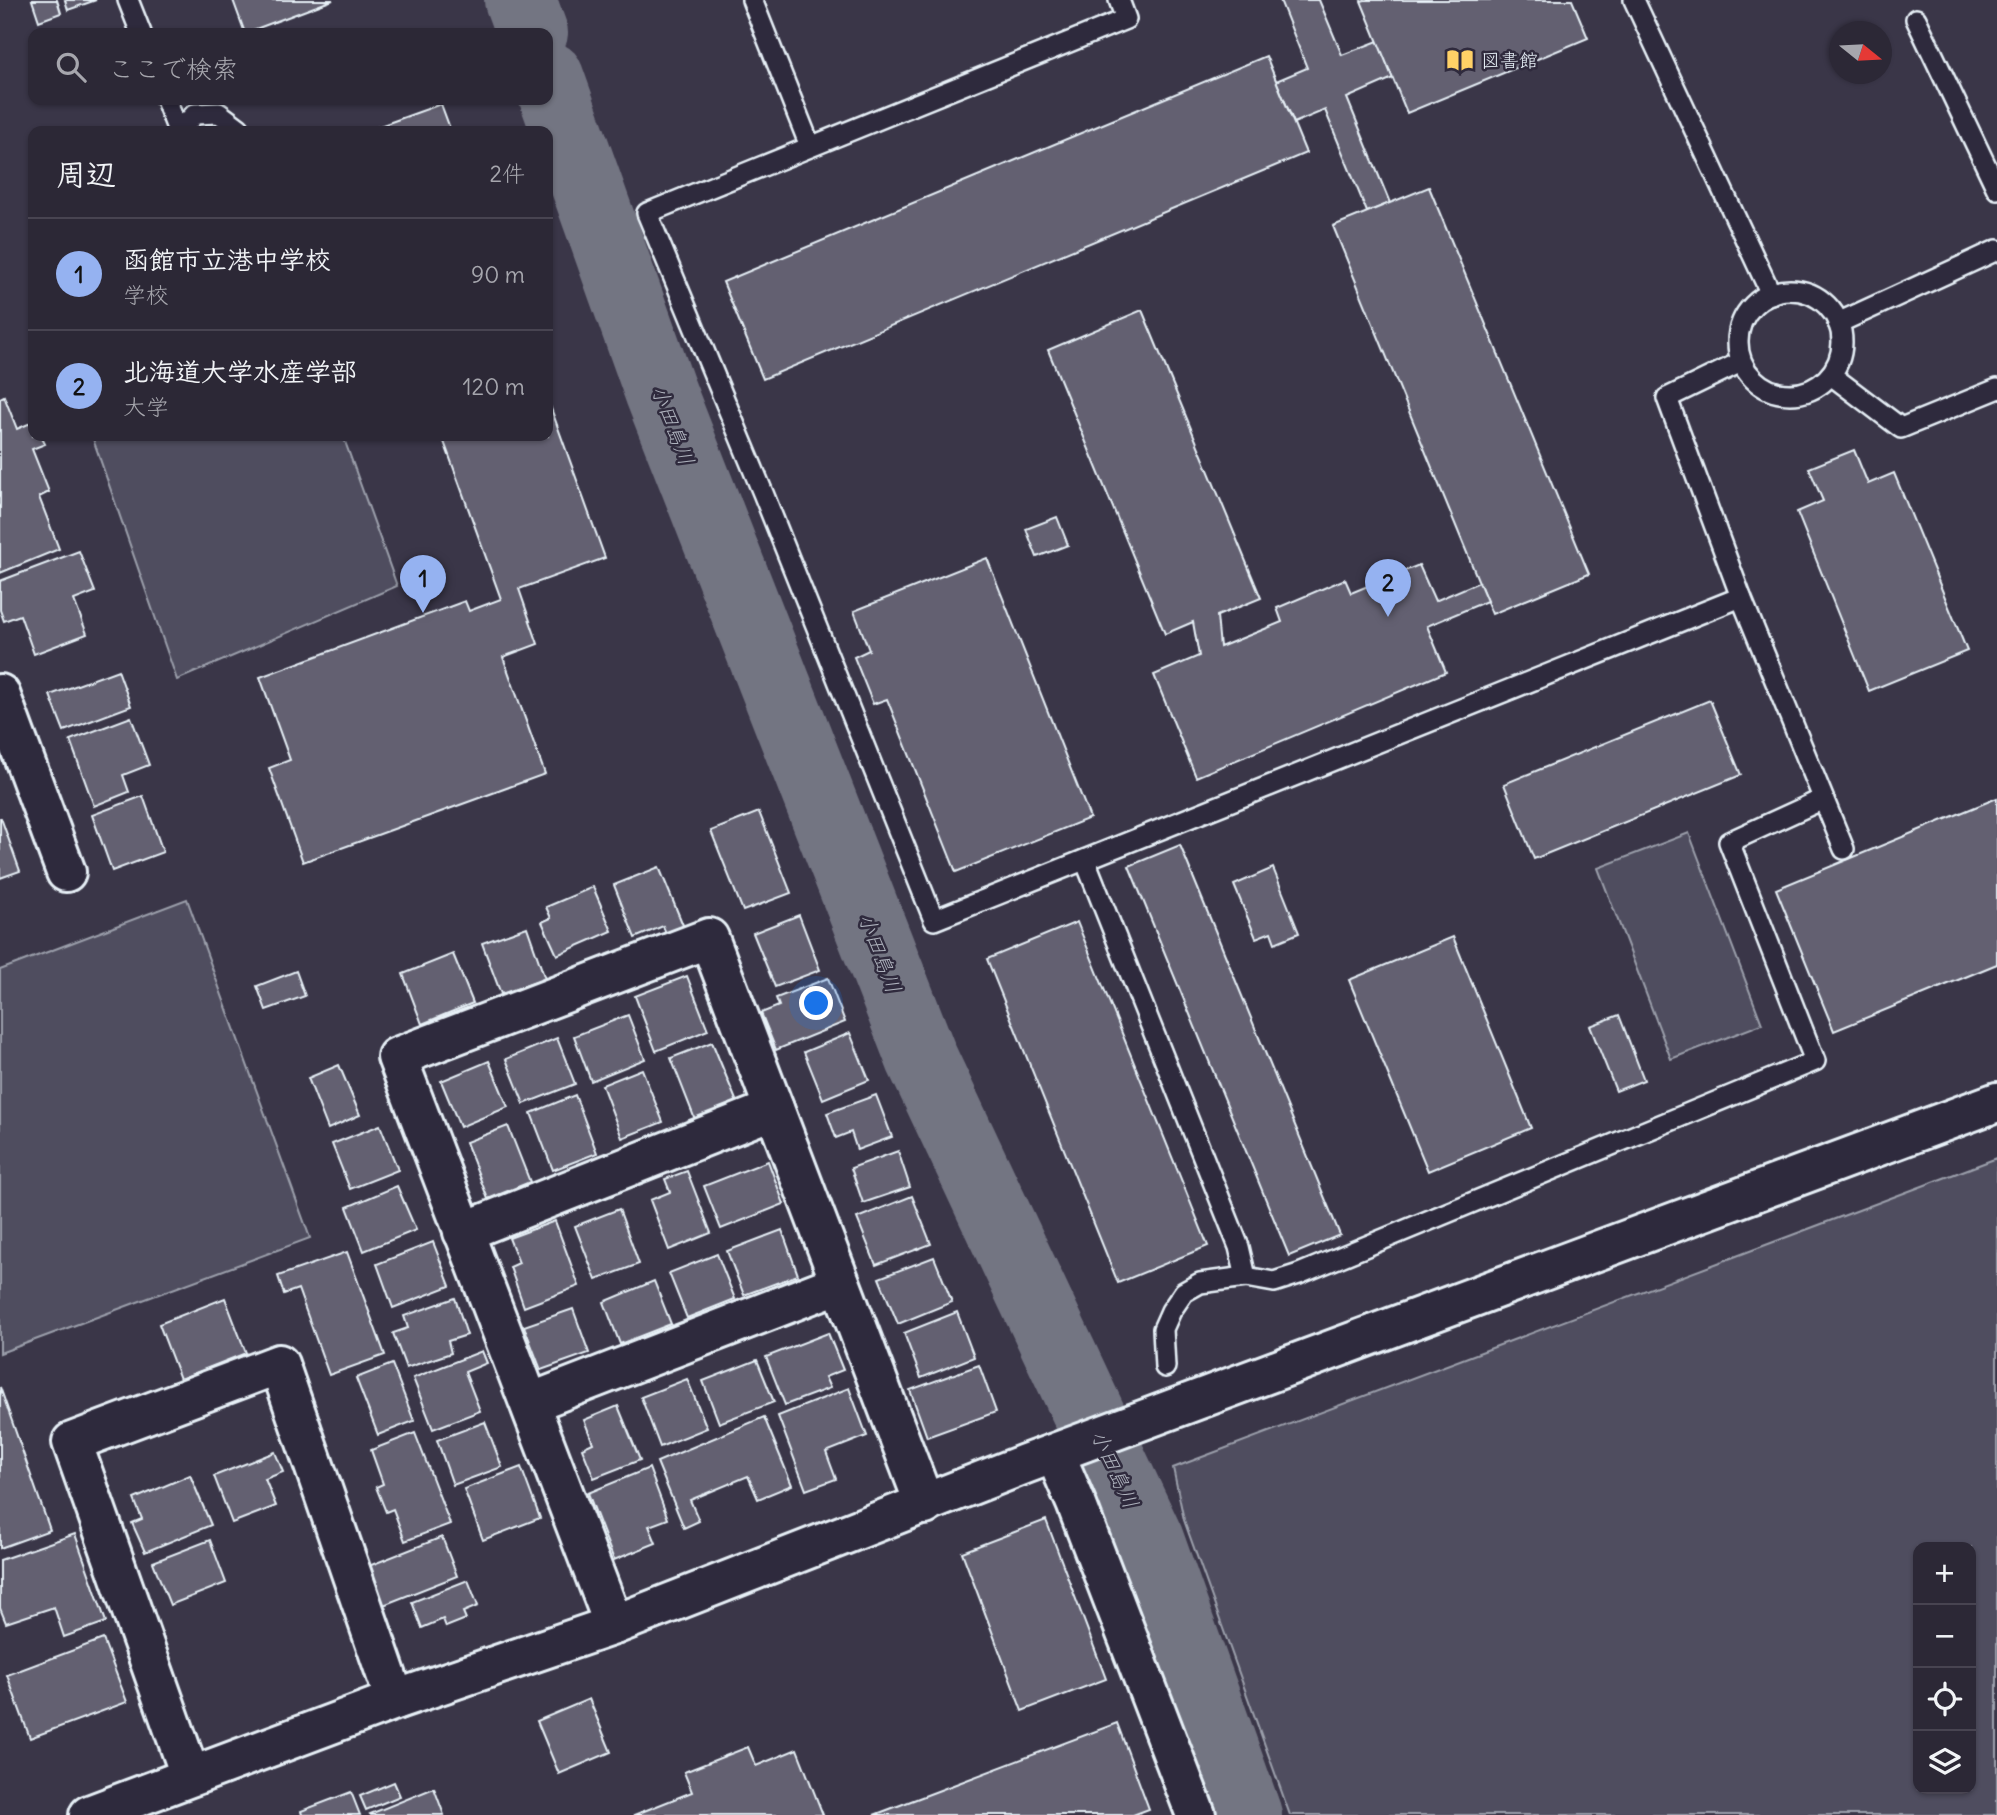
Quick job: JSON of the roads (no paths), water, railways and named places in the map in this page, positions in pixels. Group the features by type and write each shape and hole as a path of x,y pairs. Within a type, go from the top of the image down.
{"street":[{"path":"3,714 66,872"},
{"path":"614,1625 397,1056 709,938 925,1505"},
{"path":"89,1815 395,1700 614,1625 1025,1464 1997,1102"},
{"path":"463,1232 774,1109"},
{"path":"530,1403 840,1283"},
{"path":"190,1775 72,1442 279,1364 395,1700"},
{"path":"1055,1454 1196,1815"}],"lane":[{"path":"128,0 139,28"},
{"path":"752,0 810,146"},
{"path":"1119,0 1126,19 647,213 763,492 934,920 1741,597"},
{"path":"1634,0 1771,293"},
{"path":"1916,19 1997,189"},
{"path":"168,105 176,126"},
{"path":"183,126 195,114 219,113 236,126"},
{"path":"1838,323 1997,250"},
{"path":"1803,291 1818,298 1830,309 1838,323 1842,341 1839,359 1831,375 1809,391 1782,395 1765,389 1751,377 1741,362 1737,346 1739,330 1746,314 1756,302 1771,293 1803,291"},
{"path":"1741,362 1667,398 1741,597 1844,849"},
{"path":"1831,375 1900,428 1997,389"},
{"path":"1166,1367 1163,1329 1184,1292 1200,1283 1246,1277 1274,1282 1299,1274 1815,1061 1729,842 1823,799"},
{"path":"1085,859 1239,1247 1246,1277"}],"waterway":[{"name":"小田島川","path":"520,0 530,28"},
{"name":"小田島川","path":"553,91 660,391 922,1059 1148,1540 1246,1815"}],"place":[{"name":"図書館","path":"1460,60"},
{"name":"函館市立港中学校","path":"423,613"},
{"name":"北海道大学水産学部","path":"1388,617"}]}
